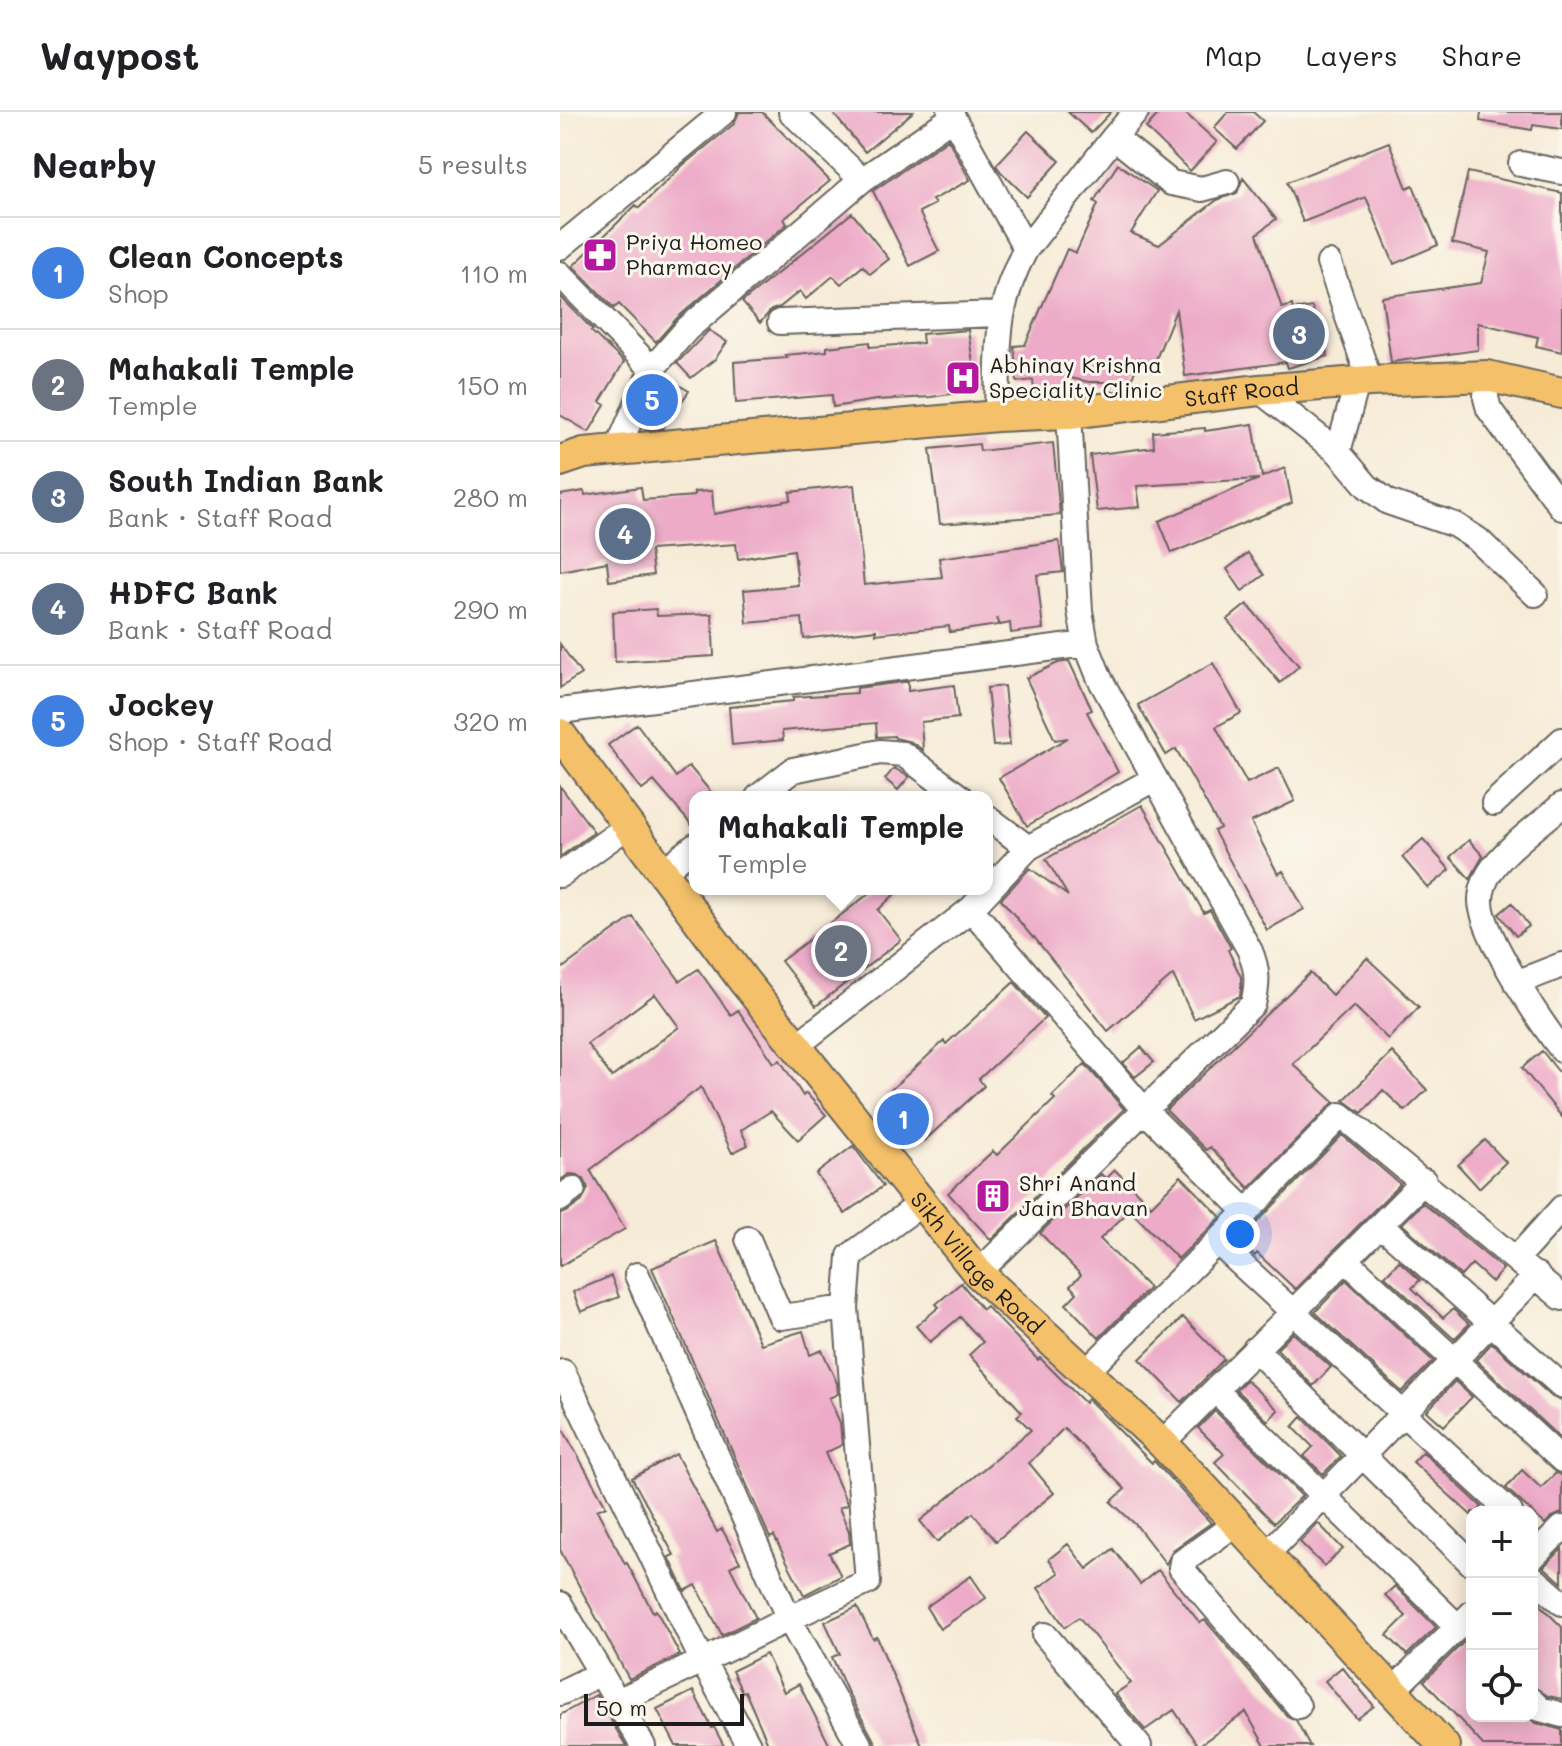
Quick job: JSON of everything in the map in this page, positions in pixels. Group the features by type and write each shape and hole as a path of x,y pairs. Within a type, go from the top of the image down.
{"main road":[{"name":"Staff Road","path":"568,455 997,416 1069,413 1259,390 1363,382 1487,376 1562,393"},
{"name":"Sikh Village Road","path":"560,734 743,980 978,1273 1162,1443 1444,1746"}],"street":[{"path":"560,247 724,112"},
{"path":"791,112 862,180"},
{"path":"997,416 1000,314 1007,287 1026,249 1136,112"},
{"path":"617,450 652,369 687,329 862,180 951,114 1026,249"},
{"path":"1114,137 1171,183 1202,189 1227,182"},
{"path":"1521,164 1562,172"},
{"path":"1329,263 1363,382 1338,452"},
{"path":"560,274 652,369"},
{"path":"780,322 1000,314"},
{"path":"1487,376 1489,409 1562,508"},
{"path":"1259,390 1338,452 1367,486 1388,502 1455,525 1477,539 1535,594"},
{"path":"978,1273 1253,1004 1258,985 1257,967 1250,951 1100,679 1086,644 1080,611 1069,413"},
{"path":"560,711 1086,644"},
{"path":"1494,803 1562,740"},
{"path":"766,791 793,770 880,752 903,754 952,791"},
{"path":"993,885 1028,848 1154,779"},
{"path":"1562,805 1497,863 1485,880 1481,901 1483,916 1516,983 1562,1050"},
{"path":"993,822 1028,848"},
{"path":"560,875 628,826"},
{"path":"662,872 689,851"},
{"path":"796,1046 971,909 984,895"},
{"path":"971,909 1145,1111 1247,1212"},
{"path":"1516,983 1562,965"},
{"path":"1086,1372 1341,1115 1562,1298"},
{"path":"1162,1443 1424,1181"},
{"path":"617,1701 703,1662 788,1617 868,1582 846,1308 850,1256 922,1203"},
{"path":"1516,1259 1562,1208"},
{"path":"1381,1225 1562,1386"},
{"path":"748,1239 781,1317 846,1308"},
{"path":"1217,1242 1504,1506"},
{"path":"1346,1260 1562,1460"},
{"path":"637,1275 788,1617 860,1746"},
{"path":"1267,1554 1537,1275"},
{"path":"1255,1349 1466,1558"},
{"path":"563,1372 703,1662 749,1746"},
{"path":"1215,1390 1324,1496 1466,1626 1392,1691"},
{"path":"1238,1522 1182,1562 1181,1568 1298,1706"},
{"path":"1533,1578 1562,1603"},
{"path":"560,1604 643,1746"},
{"path":"1045,1635 1139,1746"},
{"path":"560,1693 601,1673"},
{"path":"1538,1707 1562,1715"}],"building":[{"path":"739,112 762,112 830,181 784,219 787,224 677,318 656,342 619,304 614,308 573,266 636,205 639,208 683,165 734,124"},
{"path":"832,112 913,112 865,152"},
{"path":"1068,112 1111,112 1091,133"},
{"path":"1160,112 1184,112 1217,142 1190,171 1146,128"},
{"path":"1228,112 1253,112 1263,121 1237,149 1214,128"},
{"path":"1481,112 1562,112 1562,129 1533,125 1532,130 1480,121"},
{"path":"1028,131 1060,161 1027,197 996,165"},
{"path":"948,139 970,180 932,200 935,204 919,212 939,251 910,266 873,191"},
{"path":"1389,142 1407,188 1413,185 1438,245 1394,264 1366,197 1303,222 1287,182"},
{"path":"1118,164 1157,191 1131,233 1159,245 1217,200 1237,193 1243,178 1276,219 1257,234 1282,308 1292,305 1293,310 1312,307 1328,356 1288,368 1286,362 1185,376 1176,310 1154,364 1139,358 1131,382 1089,382 1066,377 1067,388 1034,392 1033,380 1017,382 1014,346 1025,345 1067,249 1076,253 1098,204 1094,201"},
{"path":"1468,172 1562,193 1562,352 1536,346 1538,337 1478,323 1478,350 1391,362 1382,297 1481,283 1489,252 1452,243"},
{"path":"852,213 889,259 870,274 863,266 841,284 833,276 806,299 800,291 780,307 771,310 760,323 742,302"},
{"path":"560,296 624,362 600,402 605,405 589,432 560,415"},
{"path":"709,330 727,342 715,359 691,378 677,363"},
{"path":"968,330 977,390 833,407 832,395 736,403 734,362 788,358 785,355 870,342 870,347 923,343 922,334"},
{"path":"665,377 689,391 663,428 643,428"},
{"path":"1253,424 1262,477 1285,468 1292,503 1172,553 1159,521 1259,479 1137,486 1140,507 1097,511 1090,455 1154,447 1153,432 1205,428 1205,431"},
{"path":"1053,443 1060,515 940,524 930,449 979,444 980,451"},
{"path":"854,485 864,585 942,577 939,558 1059,541 1063,572 1037,575 1043,629 1011,633 1010,623 1000,625 997,618 998,625 950,632 949,626 876,634 876,630 804,639 802,618 747,623 744,590 798,585 794,550 738,559 736,544 650,550 653,575 609,581 607,562 560,571 560,495 584,491 585,495 641,487 643,500 694,496 694,492 712,491 714,514 791,500 790,492"},
{"path":"1248,553 1264,575 1242,591 1227,569"},
{"path":"1247,604 1299,666 1280,683 1227,620"},
{"path":"656,609 657,616 712,614 714,656 615,662 613,612"},
{"path":"560,644 581,674 560,688"},
{"path":"1069,661 1092,710 1087,712 1118,772 1027,826 999,778 1068,738 1055,740 1026,678"},
{"path":"1213,663 1241,713 1216,727 1247,783 1279,768 1295,801 1251,822 1278,874 1283,871 1304,909 1267,930 1214,831 1220,828 1176,749 1166,755 1138,705"},
{"path":"908,682 908,691 954,685 958,718 921,722 923,750 894,736 877,737 876,723 782,731 783,740 732,745 729,707 793,701 793,697 857,693 857,688"},
{"path":"1004,686 1010,745 993,746 987,688"},
{"path":"637,724 676,777 689,766 710,791 689,791 689,822 654,781 642,790 608,745"},
{"path":"894,768 909,777 898,790 885,779"},
{"path":"560,786 594,832 560,857"},
{"path":"1142,805 1204,913 1210,910 1231,948 1228,950 1241,977 1240,996 1194,1019 1173,975 1108,1031 1001,899 1030,868 1068,896 1046,859"},
{"path":"1423,839 1450,870 1428,888 1402,857"},
{"path":"1469,840 1483,856 1470,879 1450,857"},
{"path":"867,895 894,895 878,910 901,940 816,1006 781,961"},
{"path":"1512,903 1529,926 1516,936 1499,914"},
{"path":"633,917 680,981 698,969 731,1015 738,1010 774,1063 780,1060 803,1096 806,1093 826,1115 798,1140 771,1111 741,1130 748,1145 732,1153 701,1087 590,1170 625,1229 560,1266 560,1214 582,1201 588,1188 578,1175 570,1174 560,1180 560,970","holes":["655,994 679,1027 612,1077 587,1044"]},
{"path":"1367,958 1419,1007 1388,1039 1354,1006 1293,1064 1334,1102 1249,1188 1210,1147 1206,1150 1166,1110 1310,973 1332,995"},
{"path":"1014,982 1045,1018 979,1079 984,1086 924,1141 884,1096"},
{"path":"1141,1047 1154,1062 1135,1077 1123,1063"},
{"path":"1542,1051 1562,1076 1562,1117 1522,1068"},
{"path":"1392,1052 1427,1090 1405,1111 1383,1090 1362,1113 1344,1100"},
{"path":"1085,1064 1124,1109 991,1240 948,1193 993,1151 997,1155 1055,1099 1052,1096"},
{"path":"1342,1135 1400,1184 1295,1289 1257,1253 1255,1256 1239,1241"},
{"path":"1485,1140 1506,1162 1479,1188 1458,1165"},
{"path":"853,1146 883,1186 845,1214 816,1174"},
{"path":"1115,1170 1151,1206 1181,1176 1221,1217 1178,1259 1130,1210 1100,1239 1149,1288 1099,1338 1066,1304 1077,1293 1070,1286 1081,1275 1040,1233 1101,1174 1106,1179"},
{"path":"1423,1203 1503,1269 1492,1282 1472,1264 1461,1276 1402,1224"},
{"path":"716,1241 761,1344 803,1331 810,1355 822,1350 837,1383 838,1394 829,1398 840,1423 842,1445 825,1453 846,1501 847,1505 839,1508 849,1531 850,1544 829,1553 841,1576 804,1595 774,1536 770,1538 652,1268"},
{"path":"1399,1261 1420,1280 1412,1288 1443,1318 1453,1309 1469,1324 1454,1339 1385,1276"},
{"path":"611,1276 619,1297 581,1312 573,1292"},
{"path":"1346,1280 1433,1361 1402,1392 1315,1312"},
{"path":"961,1283 982,1309 986,1306 1038,1360 1040,1358 1085,1403 1088,1399 1152,1463 1154,1461 1211,1523 1173,1550 1166,1564 1136,1525 1111,1502 1125,1489 1064,1428 1029,1463 1054,1493 996,1541 973,1513 937,1542 920,1521 1031,1430 1017,1416 1022,1412 969,1355 983,1342 960,1317 930,1342 916,1326"},
{"path":"1183,1317 1224,1359 1182,1402 1140,1359"},
{"path":"1293,1333 1331,1367 1313,1386 1277,1349"},
{"path":"1492,1343 1552,1397 1562,1401 1562,1440 1476,1360"},
{"path":"1246,1380 1278,1410 1268,1421 1236,1390"},
{"path":"1455,1381 1472,1397 1444,1426 1427,1411"},
{"path":"1215,1411 1302,1496 1274,1523 1215,1462 1224,1454 1198,1428"},
{"path":"1302,1417 1341,1456 1323,1474 1304,1456 1313,1447 1293,1427"},
{"path":"560,1424 606,1506 597,1510 625,1564 653,1612 656,1610 680,1655 629,1679 560,1550"},
{"path":"1423,1452 1481,1506 1466,1506 1466,1511 1413,1462"},
{"path":"676,1454 717,1532 722,1529 740,1562 730,1567 756,1618 722,1635 696,1585 685,1591 669,1557 674,1555 632,1478"},
{"path":"1522,1470 1541,1488 1556,1473 1562,1475 1562,1513 1545,1524 1538,1518 1538,1506 1526,1506 1506,1488"},
{"path":"1318,1523 1343,1549 1324,1566 1300,1542"},
{"path":"1068,1544 1087,1569 1113,1549 1140,1584 1158,1570 1200,1623 1205,1620 1287,1716 1296,1720 1310,1746 1265,1746 1246,1712 1198,1746 1174,1710 1145,1730 1115,1694 1131,1683 1079,1617 1065,1627 1038,1588 1059,1573 1049,1559"},
{"path":"1562,1549 1562,1583 1544,1567"},
{"path":"971,1576 986,1598 940,1629 926,1607"},
{"path":"1395,1586 1436,1627 1407,1655 1387,1635 1406,1616 1385,1595"},
{"path":"1538,1603 1562,1627 1562,1699 1538,1690"},
{"path":"857,1607 873,1639 877,1637 922,1746 877,1746 847,1691 832,1657 840,1654 825,1622"},
{"path":"1466,1640 1466,1722 1535,1722 1562,1730 1562,1746 1484,1746 1424,1681"},
{"path":"766,1654 784,1692 799,1684 830,1746 769,1746 745,1691 742,1692 732,1671"},
{"path":"1342,1667 1374,1706 1357,1719 1325,1681"},
{"path":"693,1691 724,1746 676,1746 657,1709"},
{"path":"596,1695 626,1746 560,1746 560,1715"}],"place":[{"name":"Priya Homeo Pharmacy","path":"600,255"},
{"name":"South Indian Bank","path":"1299,334"},
{"name":"Abhinay Krishna Speciality Clinic","path":"963,378"},
{"name":"Jockey","path":"652,400"},
{"name":"HDFC Bank","path":"625,534"},
{"name":"Mahakali Temple","path":"841,951"},
{"name":"Clean Concepts","path":"903,1119"},
{"name":"Shri Anand Jain Bhavan","path":"993,1196"}]}
